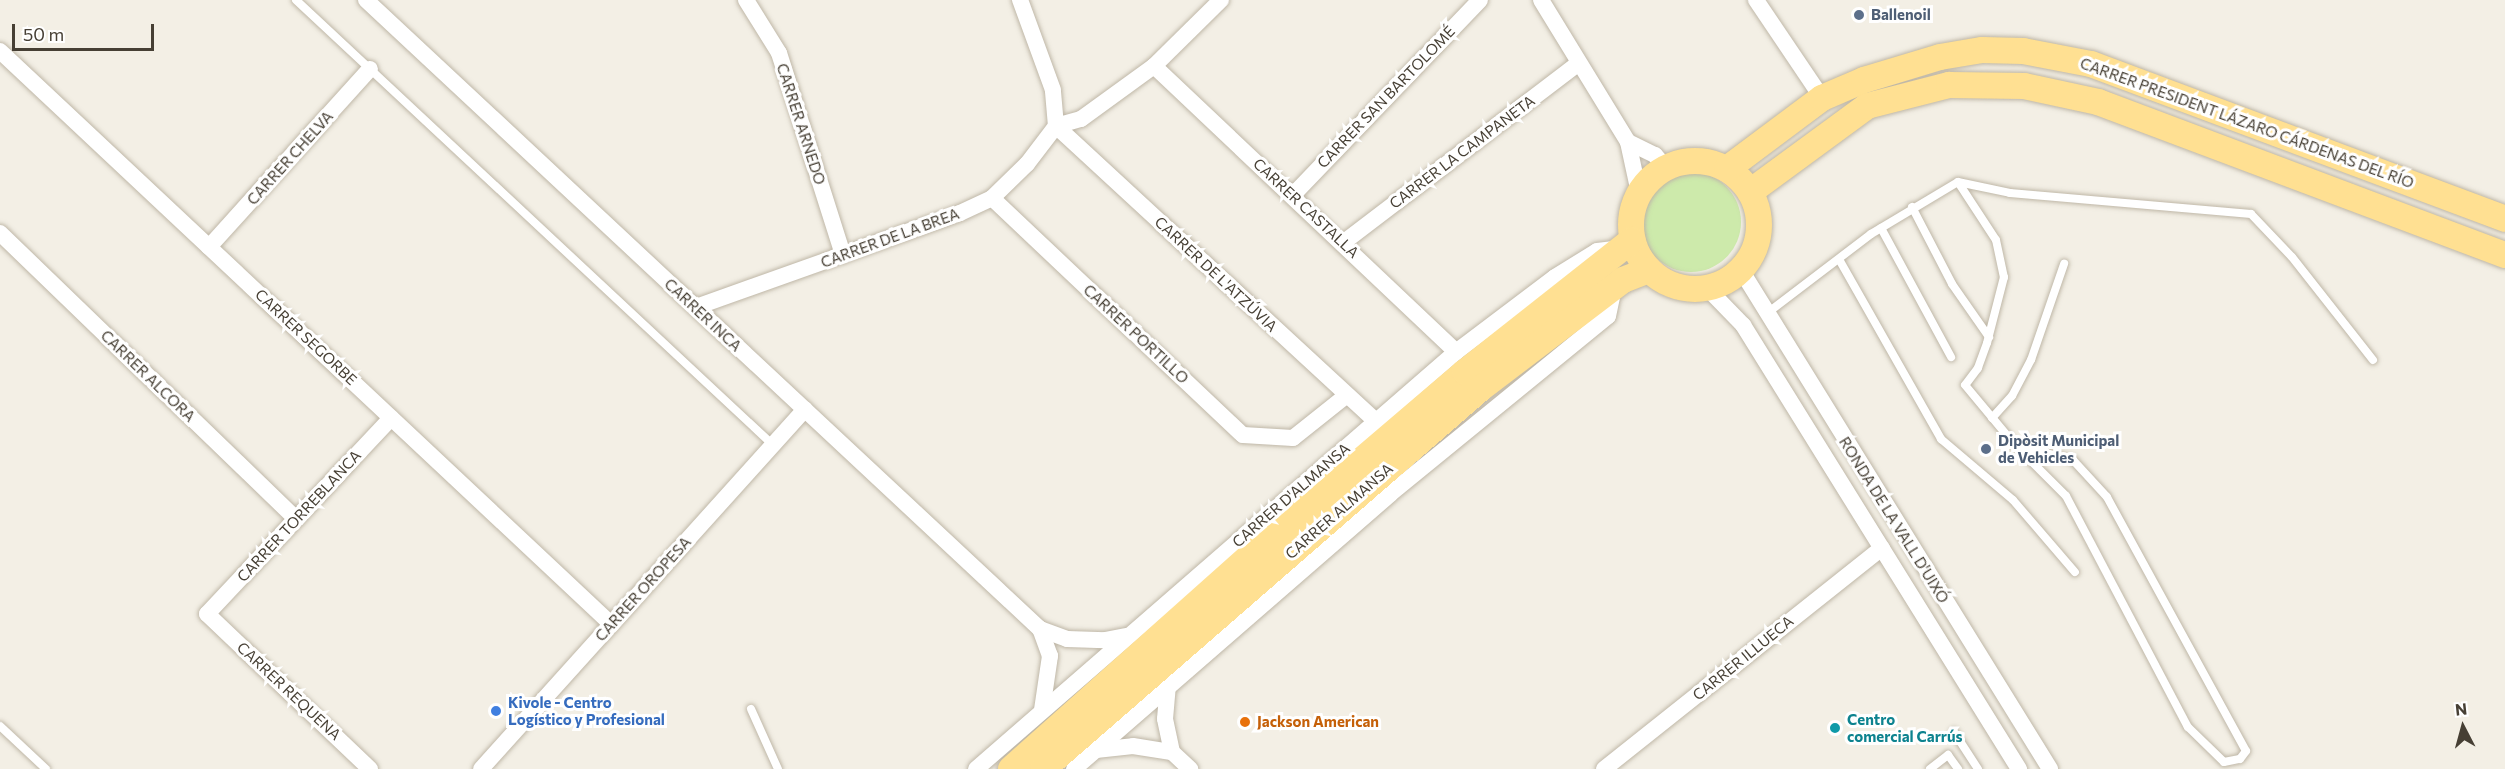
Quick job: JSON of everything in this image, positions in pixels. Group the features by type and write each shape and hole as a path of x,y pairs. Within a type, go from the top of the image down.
{"main road":[{"name":"CARRER PRESIDENT LÁZARO CÁRDENAS DEL RÍO","path":"1727,169 1822,98 1907,64 1982,50 2056,55 2284,134 2505,219"},
{"name":"CARRER PRESIDENT LÁZARO CÁRDENAS DEL RÍO","path":"1750,192 1867,106 1948,85 2024,86 2098,102 2505,255"},
{"path":"1702,161 1727,169 1750,192 1759,227 1756,244 1741,270 1707,288 1673,285 1648,270 1627,244 1638,193 1665,167 1702,161"},
{"name":"CARRER D'ALMANSA","path":"1011,769 1285,525 1465,372 1627,244"},
{"name":"CARRER ALMANSA","path":"1043,769 1480,389 1614,288 1648,270"}],"street":[{"name":"CARRER INCA","path":"366,0 1040,629"},
{"name":"CARRER ARNEDO","path":"746,0 779,52 843,255"},
{"path":"1020,0 1053,90 1056,126 1081,119 1154,66 1221,0"},
{"name":"CARRER SAN BARTOLOMÉ","path":"1293,195 1480,0"},
{"path":"1540,0 1628,142 1638,193"},
{"path":"1756,0 1822,98"},
{"name":"CARRER SEGORBE","path":"0,51 611,624"},
{"name":"CARRER LA CAMPANETA","path":"1344,242 1579,63"},
{"name":"CARRER CASTALLA","path":"1154,66 1344,242 1456,352"},
{"name":"CARRER CHELVA","path":"209,247 370,69"},
{"name":"CARRER DE LA BREA","path":"696,307 843,255 992,198 1027,164 1056,126"},
{"name":"CARRER DE L'ATZÚVIA","path":"1056,126 1376,421"},
{"path":"1628,142 1655,155 1665,167"},
{"name":"CARRER PORTILLO","path":"992,198 1243,435 1293,438 1347,395"},
{"name":"CARRER ALCORA","path":"0,233 296,519"},
{"name":"CARRER D'ALMANSA","path":"976,769 1041,710 1456,352 1555,277 1597,251 1627,244"},
{"name":"RONDA DE LA VALL D'UIXÓ","path":"1741,270 1766,315 2050,769"},
{"path":"1074,769 1390,494 1608,316 1614,288"},
{"name":"RONDA DE LA VALL D'UIXÓ","path":"1707,288 1743,325 2019,769"},
{"name":"CARRER OROPESA","path":"481,769 805,409"},
{"name":"CARRER TORREBLANCA","path":"207,614 391,418"},
{"name":"CARRER ILLUECA","path":"1604,769 1882,548"},
{"name":"CARRER REQUENA","path":"207,614 370,769"},
{"path":"1040,629 1067,639 1105,640 1130,635"},
{"path":"1040,629 1050,656 1041,710"},
{"path":"1168,687 1165,719 1172,752"},
{"path":"1096,750 1133,746 1172,752 1190,769"}],"lane":[{"path":"296,0 773,445"},
{"path":"1958,182 1996,240 2004,277 1989,337 1978,368 1965,385 2015,445 2066,496 2188,728 2224,762 2240,759 2246,751 2107,498 2073,459 2015,445"},
{"path":"1766,315 1881,228 1912,207 1958,182 2010,193 2251,214 2292,257 2373,360"},
{"path":"1912,207 1952,284 1989,337"},
{"path":"1881,228 1951,357"},
{"path":"1840,261 1941,440 2013,500 2075,572"},
{"path":"1992,418 2012,396 2031,360 2064,264"},
{"path":"751,709 778,769"},
{"path":"0,726 46,769"},
{"path":"1954,732 1978,769"},
{"path":"1930,769 1948,755 1958,769"}],"green space":[{"path":"1691,172 1719,180 1733,194 1741,222 1733,250 1719,264 1691,272 1663,264 1649,250 1641,222 1649,194 1663,180"}],"place":[{"name":"Ballenoil","path":"1859,15"},
{"name":"Dipòsit Municipal de Vehicles","path":"1986,449"},
{"name":"Kivole - Centro Logístico y Profesional","path":"496,711"},
{"name":"Jackson American","path":"1245,722"},
{"name":"Centro comercial Carrús","path":"1835,728"}]}
